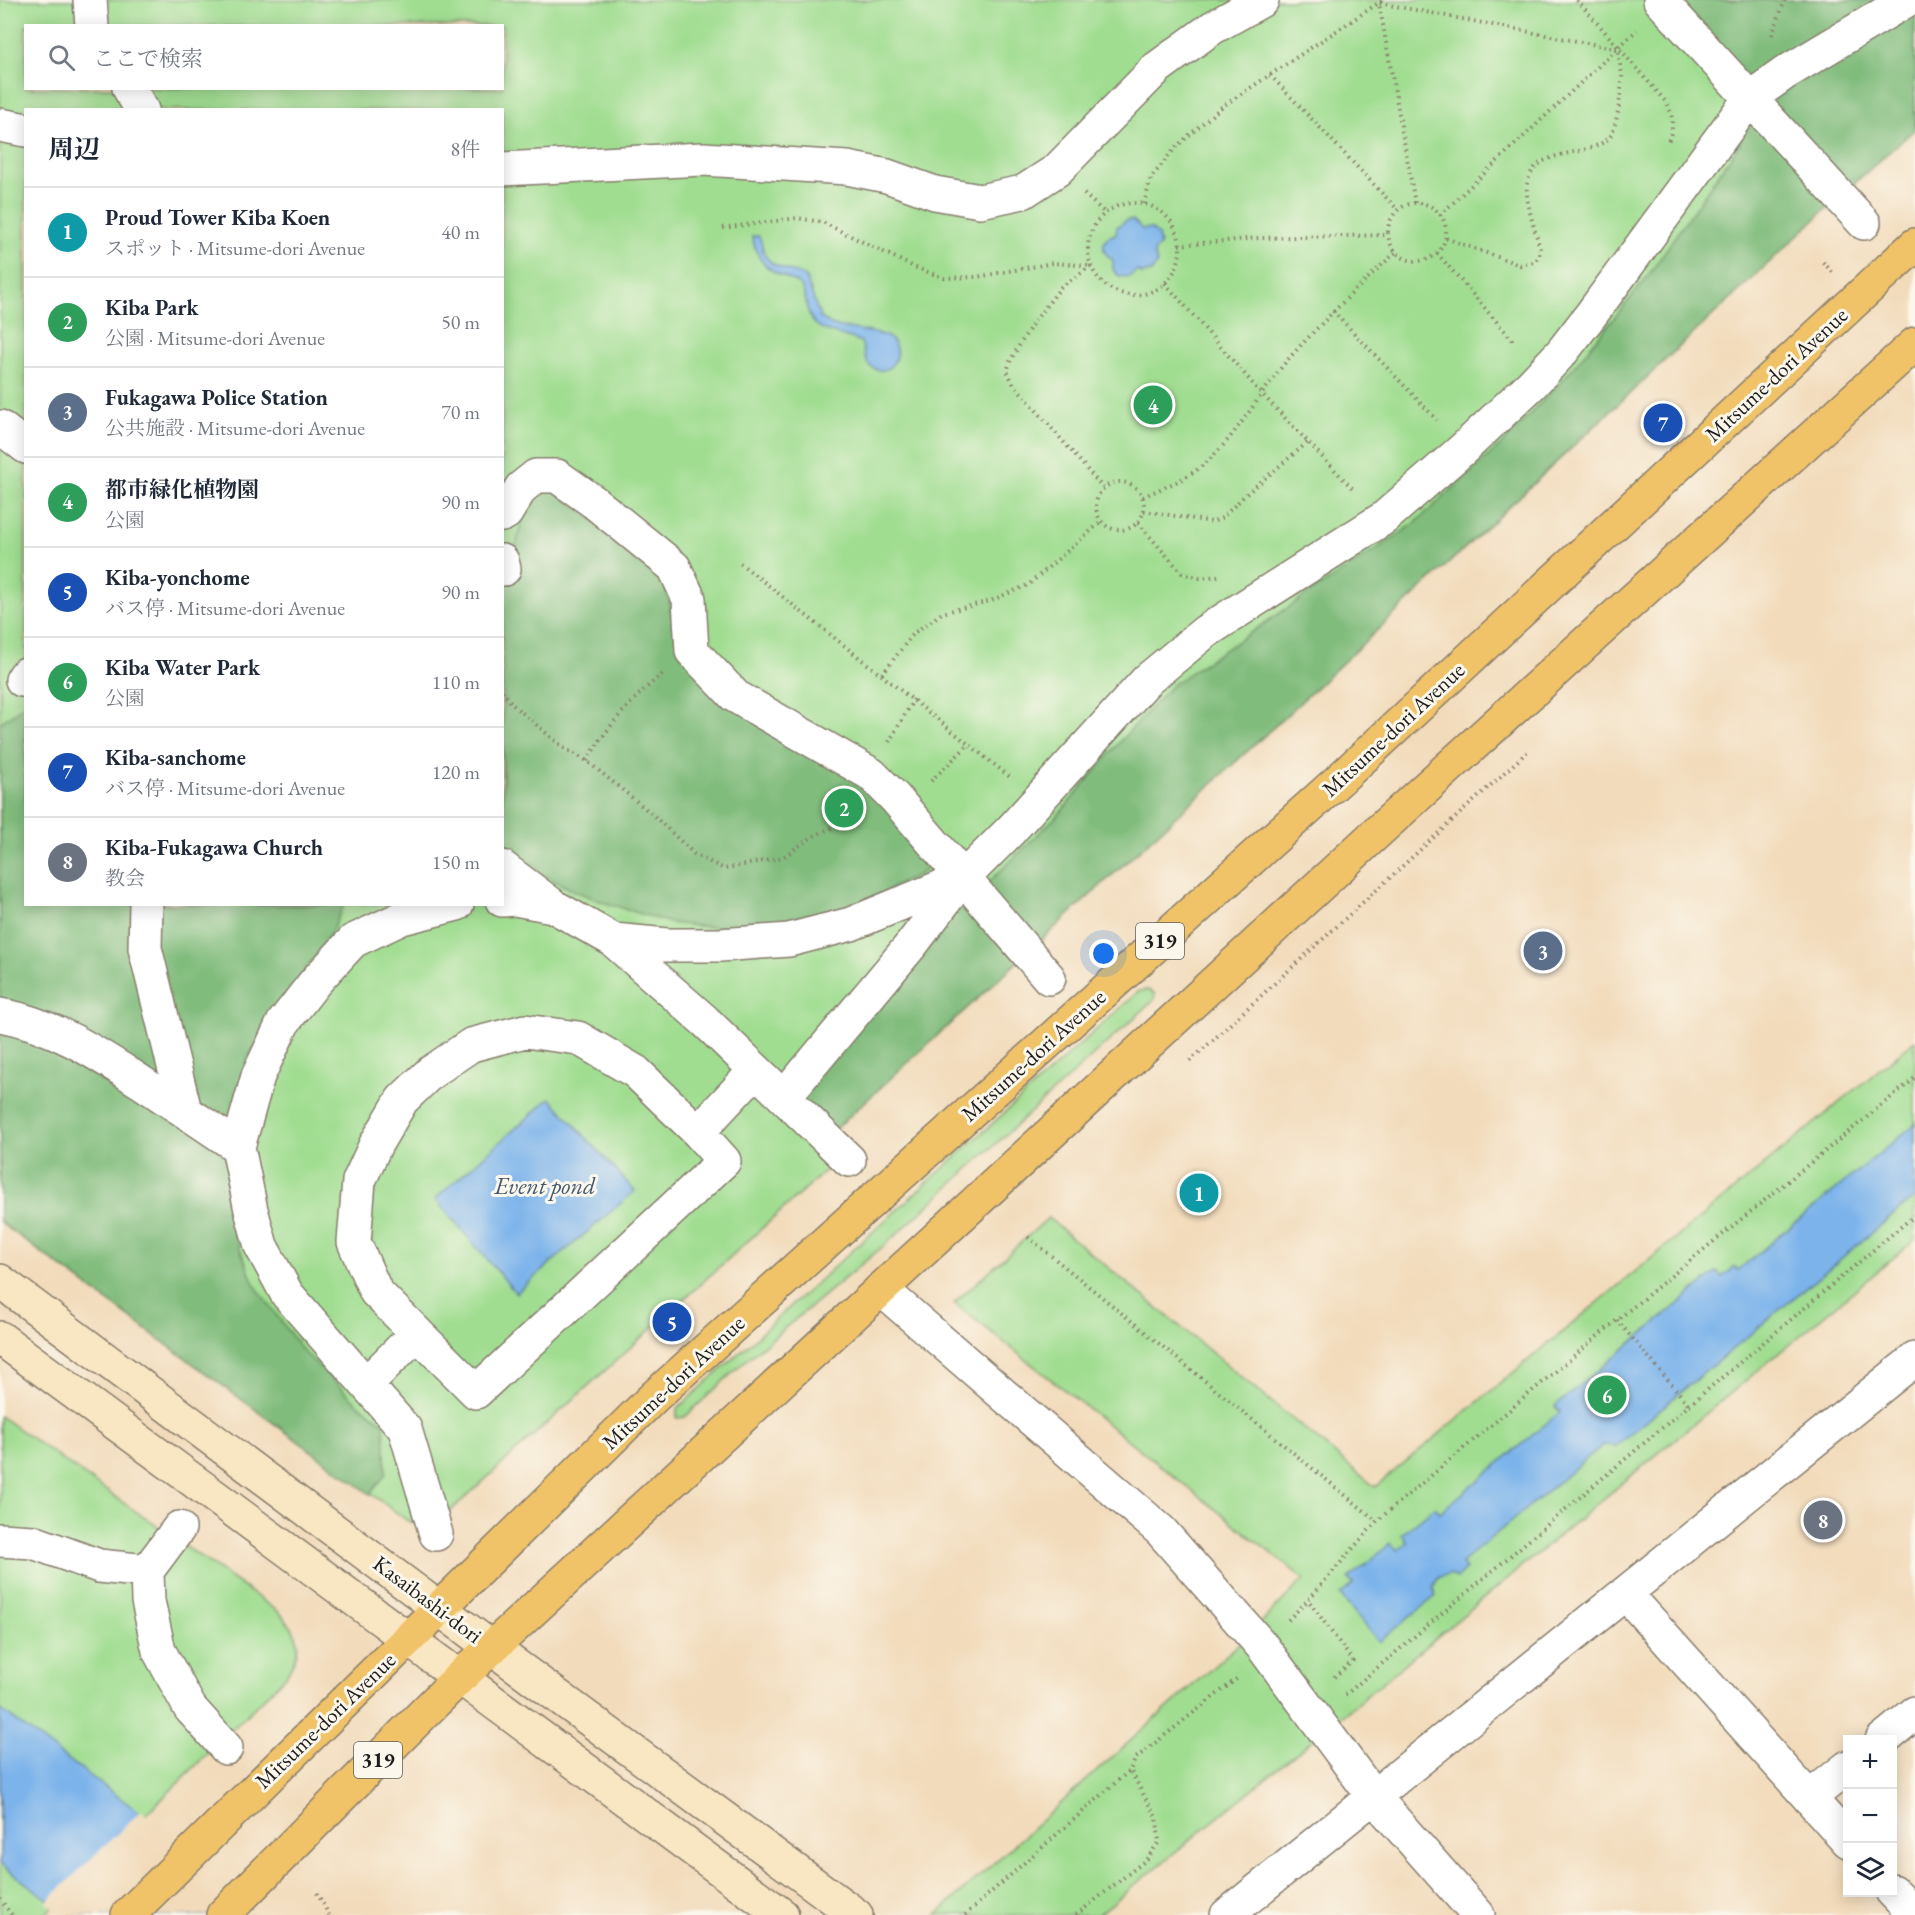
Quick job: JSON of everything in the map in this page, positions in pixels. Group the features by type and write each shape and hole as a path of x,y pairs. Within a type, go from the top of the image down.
{"main road":[{"name":"Mitsume-dori Avenue","path":"128,1915 655,1396 1340,779 1915,245"},
{"name":"319","path":"223,1915 460,1677 1392,819 1915,345"},
{"name":"Kasaibashi-dori","path":"0,1281 492,1648 856,1915"},
{"name":"Kasaibashi-dori","path":"0,1338 782,1915"}],"street":[{"path":"90,0 92,24"},
{"path":"504,169 703,159 847,168 887,176 935,194 980,201 1023,192 1057,170 1157,68 1212,28 1262,0"},
{"path":"785,1096 912,944 963,878 1039,800 1147,680 1205,632 1384,518 1462,450 1531,385 1562,352 1750,98 1785,73 1907,0"},
{"path":"1662,2 1864,223"},
{"path":"130,90 141,108"},
{"path":"0,125 24,130"},
{"path":"0,428 24,446"},
{"path":"504,514 522,488 536,476 557,476 594,502 674,567 689,599 692,651 735,696 871,774 899,802 1049,978"},
{"path":"504,869 553,906 613,940 705,1021 849,1160"},
{"path":"613,940 667,945 720,945 789,940 851,924 963,878"},
{"path":"504,900 515,899 553,906"},
{"path":"146,906 145,948 185,1111"},
{"path":"370,906 353,941 315,982 284,1023 258,1076 238,1147 261,1246 287,1294 405,1429 436,1534"},
{"path":"353,941 402,918 449,906"},
{"path":"0,1015 63,1035 101,1056 238,1147"},
{"path":"525,1031 578,1038 636,1072 698,1132 724,1161 477,1392 417,1333 376,1292 354,1242 359,1181 376,1144 402,1100 430,1073 471,1045 525,1031"},
{"path":"698,1132 756,1070"},
{"path":"880,1289 1161,1531 1268,1654 1373,1796 1478,1915"},
{"path":"366,1384 417,1333"},
{"path":"1227,1915 1915,1359"},
{"path":"179,1528 147,1571 148,1601 159,1651 190,1708 226,1748"},
{"path":"0,1540 33,1542 99,1566 147,1571"},
{"path":"1626,1594 1843,1835"},
{"path":"1888,1735 1915,1713"},
{"path":"1809,1798 1843,1771"},
{"path":"1897,1895 1915,1915"}],"path":[{"path":"1577,0 1666,102 1671,112 1672,132 1666,146"},
{"path":"1144,204 1151,178 1176,147 1220,108 1381,1 1618,49"},
{"path":"1381,1 1415,203"},
{"path":"1440,215 1618,49 1662,2"},
{"path":"1444,238 1520,265 1534,262 1539,256 1540,249 1527,195 1530,175 1536,166 1549,158 1584,150 1610,138 1614,130 1622,78 1618,49"},
{"path":"1270,75 1398,210"},
{"path":"1130,203 1144,204 1161,212 1174,226 1179,245 1179,259 1174,272 1165,283 1152,292 1138,295 1123,294 1110,289 1098,279 1087,252 1095,224 1105,213 1116,206 1130,203"},
{"path":"1415,203 1425,204 1440,215 1445,230 1437,253 1429,258 1412,260 1396,252 1390,244 1388,226 1398,210 1415,203"},
{"path":"723,228 796,218 822,222 914,267 944,278 976,277 1053,263 1091,266"},
{"path":"1179,245 1259,238 1388,235"},
{"path":"1143,497 1194,473 1223,446 1291,356 1333,311 1396,252"},
{"path":"1437,253 1515,343"},
{"path":"1091,266 1060,287 1033,323 1011,359 1007,371 1012,383 1104,488"},
{"path":"1165,283 1261,393 1354,490"},
{"path":"1333,311 1438,421"},
{"path":"1508,351 1522,336"},
{"path":"1429,428 1444,415"},
{"path":"1144,511 1213,522 1222,518 1244,496 1308,442"},
{"path":"1121,481 1138,489 1143,497 1144,511 1138,523 1130,529 1109,528 1101,522 1096,504 1104,488 1111,483 1121,481"},
{"path":"1345,496 1362,483"},
{"path":"882,674 914,633 942,613 990,601 1028,585 1101,522"},
{"path":"1138,523 1182,573 1200,578 1220,575"},
{"path":"740,563 1039,800"},
{"path":"587,760 600,738 639,693 692,651"},
{"path":"504,694 513,705 564,748 587,760 652,814 694,854 724,869 783,858 812,837 899,802 969,744"},
{"path":"871,774 914,699"},
{"path":"1181,1069 1532,748"},
{"path":"1310,1710 1353,1661 1308,1600 1377,1521 1617,1320 1915,1078"},
{"path":"1310,1710 1689,1405 1915,1215"},
{"path":"1028,1237 1377,1521"},
{"path":"1617,1320 1689,1405"},
{"path":"965,1915 1130,1770 1136,1758 1268,1654"},
{"path":"1076,1915 1146,1860 1159,1842 1157,1819 1130,1770"},
{"path":"317,1893 329,1915"},
{"path":"0,1899 12,1915"}],"green space":[{"path":"0,0 1915,0 1915,129 1842,194 1290,712 832,1132 845,1153 447,1514 417,1524 408,1521 0,1222"},
{"path":"1679,0 1915,0 1915,129 1842,194 1290,712 832,1132 796,1098 956,908 991,880 1060,813 1122,739 1173,684 1414,524 1505,441 1566,376 1643,283 1740,143 1750,98"},
{"path":"545,484 658,569 676,627 883,796 929,852 929,865 922,873 880,894 843,908 737,930 670,923 603,902 572,890 538,872 504,845 504,570 510,573 526,500"},
{"path":"24,706 24,906 344,906 328,939 282,1000 248,1057 239,1097 227,1192 230,1223 254,1284 303,1351 357,1403 384,1423 386,1474 370,1494 0,1222 0,723"},
{"path":"1148,990 1155,994 1154,1000 887,1243 744,1362 685,1417 677,1418 677,1409 1139,991"},
{"path":"1915,1040 1915,1240 1325,1730 1098,1915 936,1915 1251,1633 1304,1579 954,1303 1048,1218 1375,1487"},
{"path":"0,1416 279,1612 292,1628 298,1642 296,1656 286,1676 45,1915 0,1915"}],"water":[{"path":"1127,220 1133,220 1142,229 1151,229 1158,235 1160,245 1154,252 1157,264 1151,272 1142,274 1137,271 1129,277 1119,276 1113,270 1113,260 1105,253 1104,245 1107,238 1116,234 1117,227"},
{"path":"752,236 759,236 764,253 770,262 806,277 820,317 833,326 888,337 896,349 894,362 890,367 878,370 871,367 861,342 830,333 815,324 809,314 801,287 796,282 777,274 762,262"},
{"name":"Event pond","path":"550,1098 635,1191 516,1293 435,1199"},
{"path":"1915,1124 1915,1197 1616,1446 1603,1445 1461,1563 1466,1569 1457,1578 1450,1574 1439,1577 1433,1587 1436,1596 1379,1642 1340,1595 1353,1584 1348,1579 1391,1543 1397,1550 1407,1542 1402,1534 1435,1507 1440,1512 1560,1412 1555,1406 1717,1272 1722,1277 1735,1267 1738,1270"},
{"path":"0,1709 282,1915 69,1915 0,1864"}],"pier":[{"path":"141,1811 285,1915 63,1915 46,1902"}],"place":[{"name":"都市緑化植物園","path":"1153,405"},
{"name":"Kiba-sanchome","path":"1663,423"},
{"name":"Kiba Park","path":"844,808"},
{"name":"Fukagawa Police Station","path":"1543,951"},
{"name":"Proud Tower Kiba Koen","path":"1199,1193"},
{"name":"Kiba-yonchome","path":"672,1322"},
{"name":"Kiba Water Park","path":"1607,1395"},
{"name":"Kiba-Fukagawa Church","path":"1823,1520"}]}
